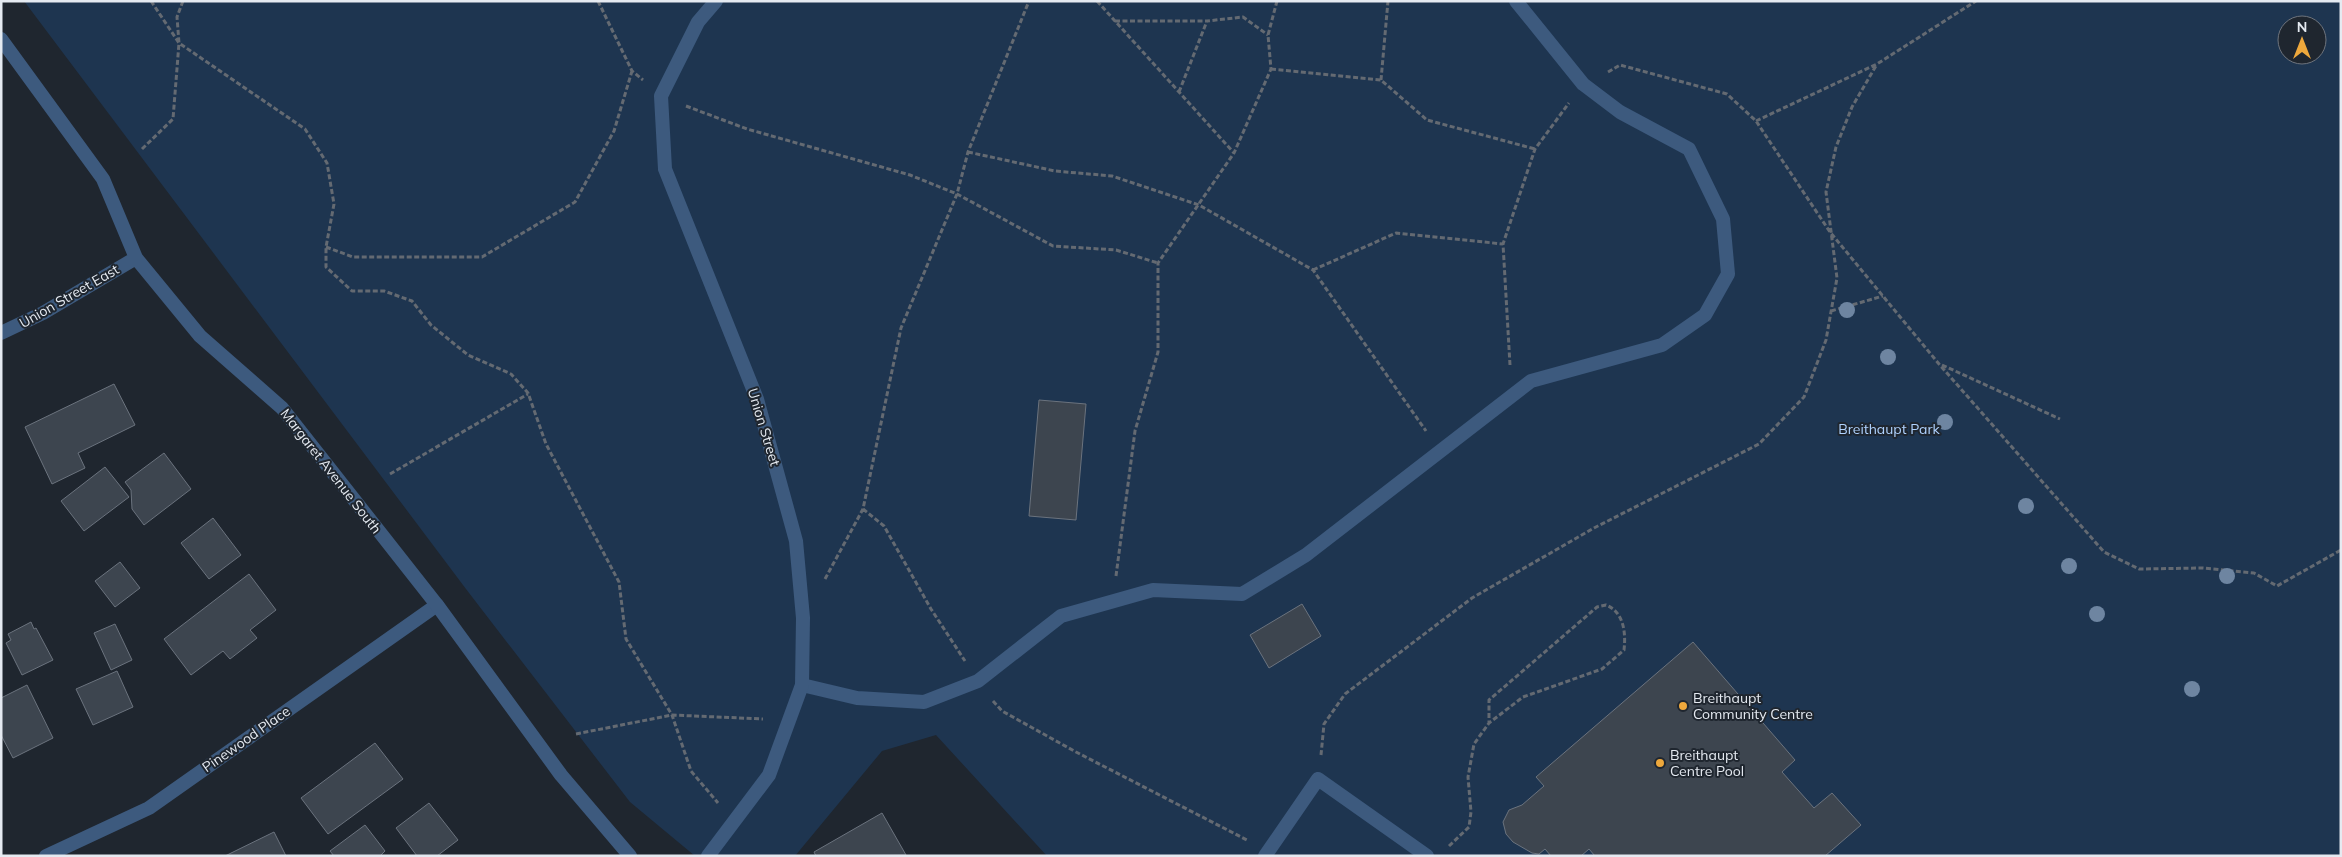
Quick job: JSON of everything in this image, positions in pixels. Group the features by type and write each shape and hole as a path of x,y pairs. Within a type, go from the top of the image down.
{"street":[{"name":"Union Street","path":"708,856 769,774 802,685 802,618 796,541 757,399 665,169 661,96 698,22 716,1"},
{"path":"802,685 857,698 924,702 978,681 1061,616 1153,590 1242,594 1306,555 1531,381 1662,345 1705,315 1728,274 1723,219 1689,149 1620,112 1583,84 1516,1"},
{"name":"Margaret Avenue South","path":"1,39 103,179 136,258 200,336 282,408 437,605 561,774 630,856"},
{"name":"Union Street East","path":"1,333 44,313 136,258"},
{"name":"Pinewood Place","path":"46,856 148,808 437,605"},
{"path":"1266,854 1318,779 1427,856"}],"path":[{"path":"151,1 179,43 305,129 327,163 334,204 326,247 326,267 352,290 384,290 412,301 431,325 468,355 510,374 528,393 546,444 619,582 626,639 672,715 691,771 733,822"},
{"path":"142,149 173,119 179,43 177,17 183,1"},
{"path":"598,1 632,70 661,96 746,129 910,175 957,194 1053,246 1116,250 1158,263"},
{"path":"802,618 841,552 863,509 901,328 957,194 968,152 1029,1"},
{"path":"1097,1 1234,153"},
{"path":"1112,602 1135,431 1158,352 1158,263 1234,153 1271,69 1268,35 1277,1"},
{"path":"1381,80 1388,1"},
{"path":"1756,121 1878,64 1976,1"},
{"path":"1115,21 1207,21 1243,17 1268,35"},
{"path":"1179,92 1207,21"},
{"path":"1318,779 1324,724 1345,694 1472,598 1594,528 1759,444 1804,397 1826,340 1838,278 1830,232 1826,192 1836,147 1852,107 1878,64"},
{"path":"1512,396 1503,244 1535,149 1583,84 1620,66 1727,94 1756,121 1830,232 1939,364 2104,552 2139,569 2203,568 2254,573 2276,586 2341,550"},
{"path":"1271,69 1381,80 1427,120 1535,149"},
{"path":"326,247 353,257 482,257 575,202 614,131 632,70"},
{"path":"968,152 1055,171 1112,176 1199,205 1313,270 1440,452"},
{"path":"1313,270 1396,233 1503,244"},
{"path":"1831,311 1883,296"},
{"path":"1939,364 2060,419"},
{"path":"390,474 528,393"},
{"path":"863,509 884,526 931,609 978,681 1002,711 1143,787 1234,832 1266,854"},
{"path":"1446,850 1469,827 1471,812 1468,777 1474,744 1489,722 1523,696 1602,669 1624,650 1626,633 1618,613 1606,605 1596,607 1489,700 1489,722"},
{"path":"576,734 672,715 789,721"}],"green space":[{"name":"Breithaupt Park","path":"24,1 2341,1 2341,856 1047,856 936,735 882,751 795,856 695,856 630,802 466,589"}],"building":[{"path":"114,384 135,425 78,453 85,468 52,484 25,427"},
{"path":"1039,400 1086,404 1076,520 1029,516"},
{"path":"164,453 191,489 144,525 132,509 131,490 125,482"},
{"path":"105,467 129,497 84,531 61,501"},
{"path":"213,518 241,555 209,579 181,543"},
{"path":"120,562 140,588 115,607 95,581"},
{"path":"249,574 276,610 250,630 257,638 230,659 223,651 191,675 164,639"},
{"path":"1302,604 1321,636 1269,668 1250,635"},
{"path":"31,622 53,660 22,675 6,643 11,640 8,634"},
{"path":"115,624 132,660 111,670 94,633"},
{"name":"Breithaupt Community Centre","path":"1693,642 1795,760 1782,772 1814,808 1832,793 1861,825 1825,856 1595,856 1589,849 1581,856 1551,856 1545,849 1539,854 1532,853 1513,842 1506,834 1503,822 1509,810 1522,805 1544,786 1536,777"},
{"path":"117,671 133,707 93,725 76,689"},
{"path":"27,685 53,738 13,758 1,735 1,698"},
{"path":"375,743 403,779 328,834 301,798"},
{"path":"429,803 458,840 437,856 417,856 396,828"},
{"path":"882,813 906,855 816,856 814,852"},
{"path":"365,825 385,851 380,856 334,856 330,851"},
{"path":"274,832 286,856 225,856"}],"place":[{"name":"Breithaupt Community Centre","path":"1683,706"},
{"name":"Breithaupt Centre Pool","path":"1660,763"}]}
